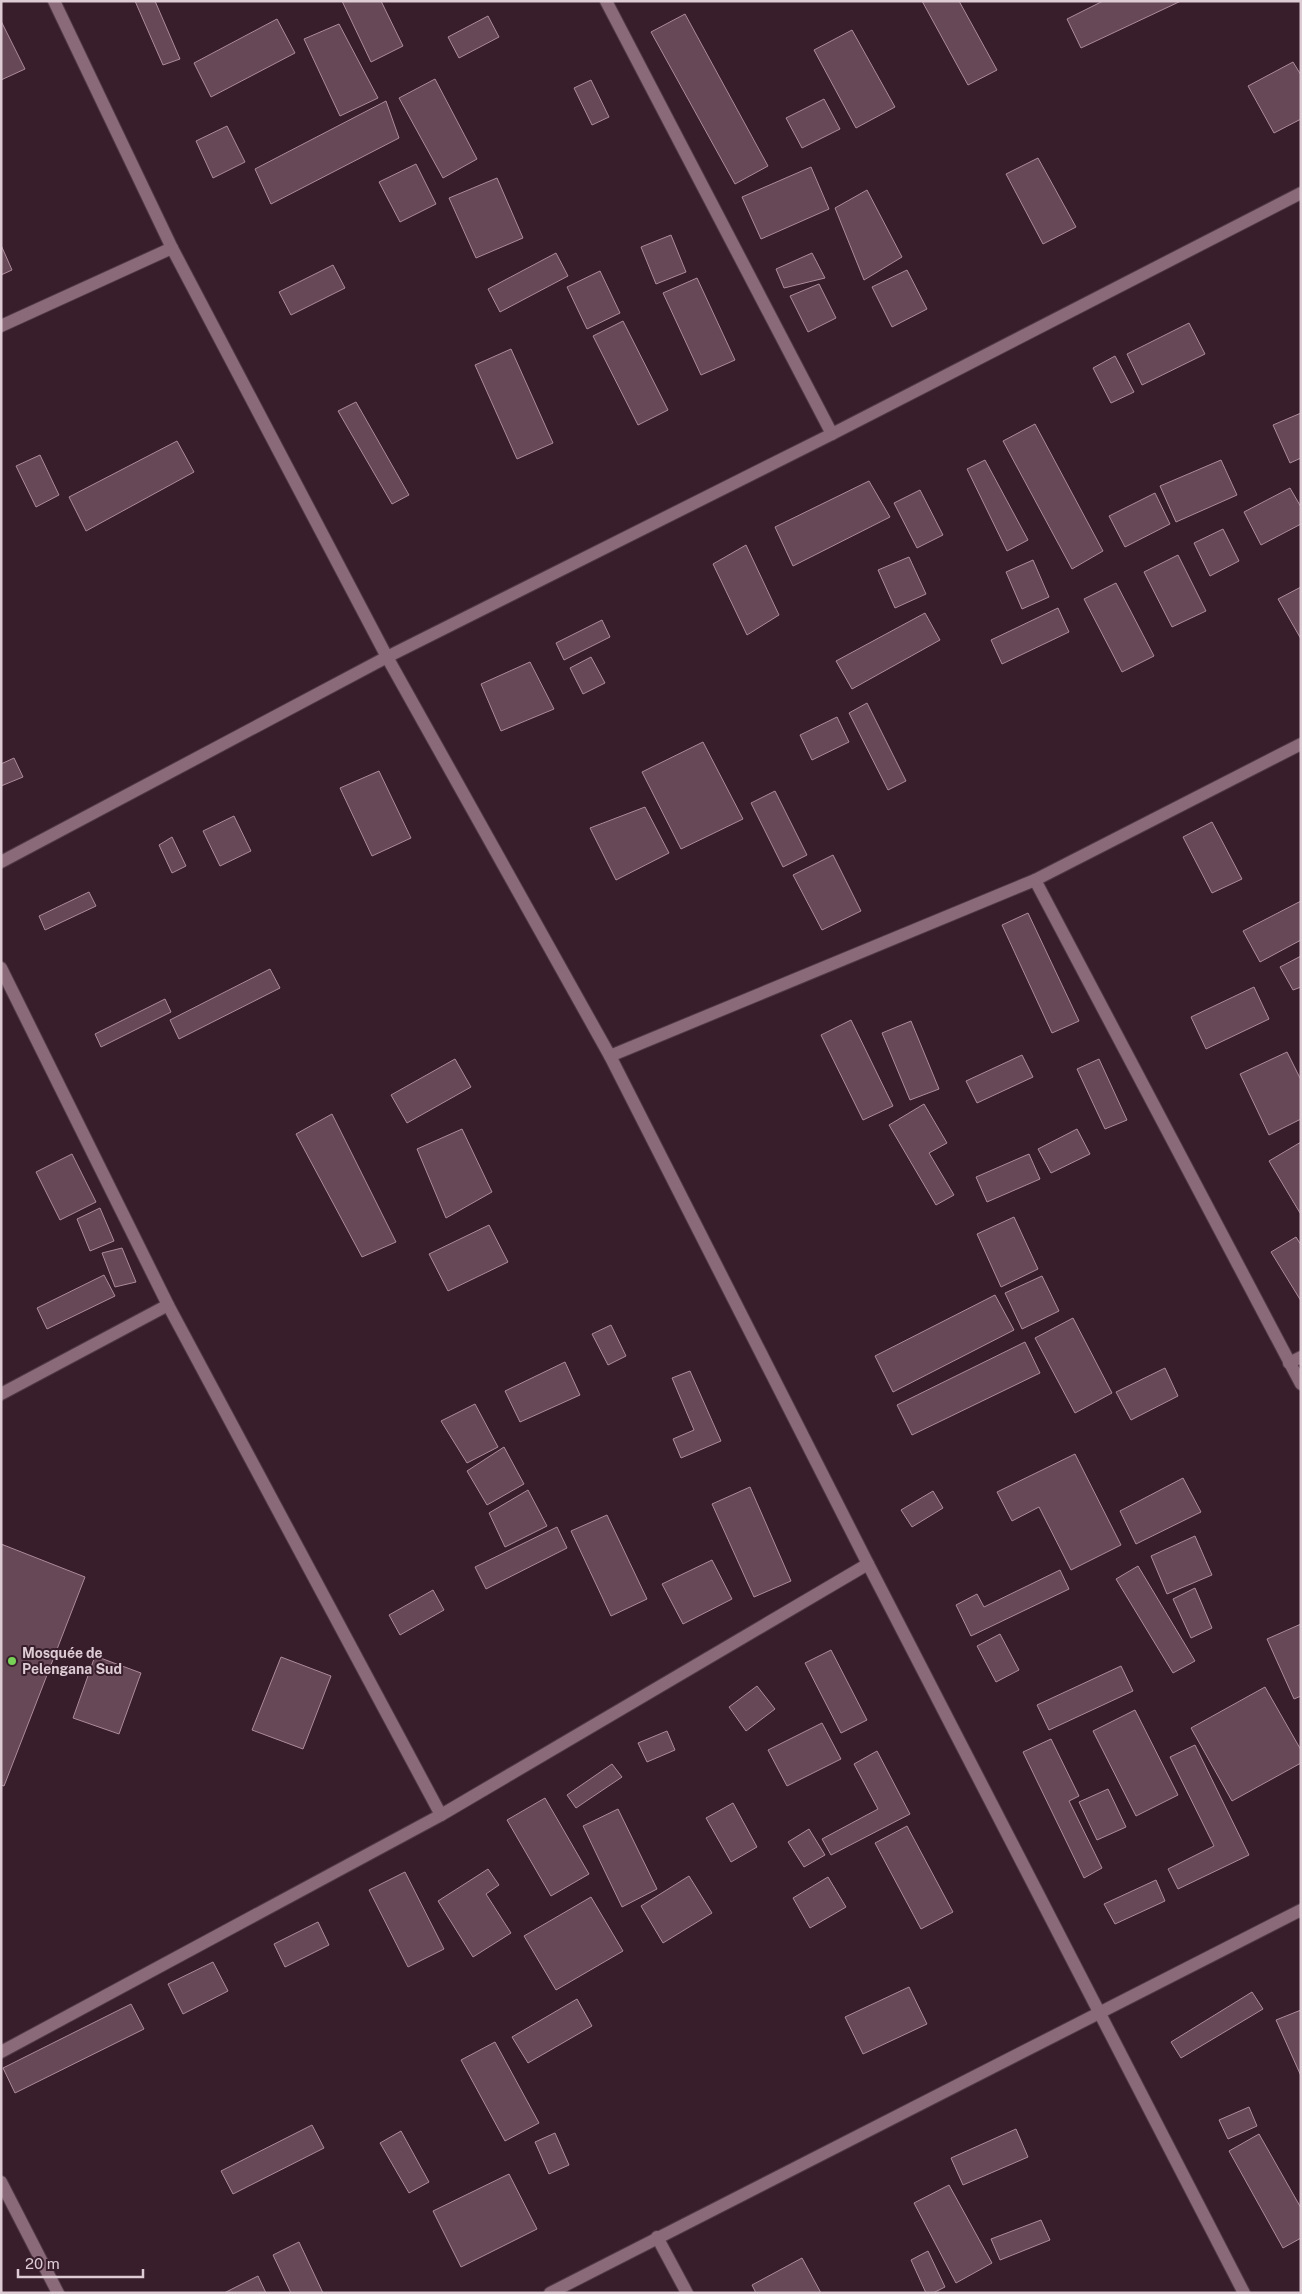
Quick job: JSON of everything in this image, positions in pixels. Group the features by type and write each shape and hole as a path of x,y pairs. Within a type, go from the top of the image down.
{"street":[{"path":"54,1 172,248 387,657 610,1056 868,1564 1244,2293"},
{"path":"608,2 832,434"},
{"path":"1,862 387,657 832,434 1301,193"},
{"path":"1,326 172,248"},
{"path":"610,1056 1035,880 1299,749"},
{"path":"1035,880 1295,1360 1301,1384"},
{"path":"1,968 168,1305 441,1815"},
{"path":"1,1394 168,1305"},
{"path":"1,2052 441,1815 868,1564"},
{"path":"550,2293 1301,1910"},
{"path":"1,2182 58,2293"},
{"path":"657,2237 687,2293"}],"building":[{"path":"135,1 155,1 180,59 163,65"},
{"path":"342,1 381,1 403,46 371,62"},
{"path":"922,1 959,1 997,70 968,85"},
{"path":"1103,1 1181,1 1081,48 1067,19"},
{"path":"685,14 768,166 735,184 651,32"},
{"path":"488,16 499,37 459,58 448,37"},
{"path":"277,19 295,53 211,97 194,63"},
{"path":"1,21 25,69 1,80"},
{"path":"339,24 378,98 340,116 304,39"},
{"path":"852,30 895,107 856,128 814,50"},
{"path":"1293,62 1301,75 1301,119 1274,133 1248,86"},
{"path":"435,79 477,159 443,178 399,98"},
{"path":"591,80 609,117 592,125 574,88"},
{"path":"824,99 840,129 802,148 786,118"},
{"path":"386,101 399,138 271,204 255,169"},
{"path":"227,126 245,162 213,178 196,141"},
{"path":"1038,158 1076,227 1043,244 1006,174"},
{"path":"416,164 436,204 400,222 379,182"},
{"path":"811,167 829,209 761,239 742,197"},
{"path":"497,178 523,238 476,258 449,198"},
{"path":"867,190 902,257 864,280 835,208"},
{"path":"671,235 686,272 656,284 641,247"},
{"path":"1,245 12,270 1,275"},
{"path":"556,253 568,276 500,312 488,289"},
{"path":"812,253 825,278 784,288 776,269"},
{"path":"333,265 345,288 291,315 279,292"},
{"path":"907,270 927,309 892,327 872,287"},
{"path":"600,271 620,313 587,329 567,287"},
{"path":"697,278 735,360 701,375 663,293"},
{"path":"819,284 836,318 808,332 790,296"},
{"path":"623,321 668,410 638,425 593,336"},
{"path":"1189,323 1205,354 1142,385 1127,354"},
{"path":"511,349 553,443 517,459 475,365"},
{"path":"1115,356 1134,392 1111,403 1093,368"},
{"path":"356,402 409,495 392,504 338,411"},
{"path":"1301,413 1301,458 1290,463 1273,425"},
{"path":"1035,424 1103,551 1072,569 1003,441"},
{"path":"177,441 194,472 86,531 69,497"},
{"path":"40,455 59,495 36,507 16,466"},
{"path":"985,460 1028,540 1007,551 967,469"},
{"path":"1221,460 1237,495 1176,522 1160,486"},
{"path":"869,481 890,517 793,566 775,527"},
{"path":"1290,488 1301,507 1301,524 1261,545 1244,512"},
{"path":"920,490 943,535 917,548 894,503"},
{"path":"1155,493 1170,524 1125,547 1109,516"},
{"path":"1223,529 1239,561 1210,576 1194,543"},
{"path":"746,545 779,615 747,635 713,564"},
{"path":"1178,555 1206,611 1172,627 1144,572"},
{"path":"909,557 926,594 895,608 878,570"},
{"path":"1033,560 1049,597 1022,609 1006,572"},
{"path":"1116,583 1154,656 1122,672 1084,599"},
{"path":"1301,587 1301,639 1278,599"},
{"path":"1058,608 1069,632 1002,664 991,640"},
{"path":"925,613 940,640 852,689 836,661"},
{"path":"602,620 610,637 564,660 556,643"},
{"path":"591,657 605,683 583,694 570,668"},
{"path":"530,662 554,709 501,731 481,684"},
{"path":"867,703 906,781 888,790 849,713"},
{"path":"837,717 849,742 812,760 800,735"},
{"path":"703,742 743,819 681,849 642,772"},
{"path":"14,758 23,777 1,786 1,764"},
{"path":"379,771 411,838 372,856 340,788"},
{"path":"775,791 807,855 783,867 751,803"},
{"path":"645,807 669,853 616,880 590,828"},
{"path":"234,816 251,851 220,866 203,831"},
{"path":"1212,822 1242,879 1212,893 1183,837"},
{"path":"172,837 186,866 172,873 159,845"},
{"path":"833,855 861,911 822,930 793,875"},
{"path":"89,892 96,906 45,930 39,916"},
{"path":"1301,901 1301,940 1260,962 1243,931"},
{"path":"1028,913 1079,1021 1052,1033 1002,925"},
{"path":"1301,956 1301,987 1293,990 1280,967"},
{"path":"270,969 280,988 179,1039 170,1020"},
{"path":"1254,987 1269,1019 1206,1049 1191,1017"},
{"path":"165,999 171,1012 101,1047 95,1034"},
{"path":"851,1020 893,1106 863,1120 821,1035"},
{"path":"911,1021 939,1089 910,1100 882,1033"},
{"path":"1287,1052 1301,1080 1301,1119 1269,1135 1240,1074"},
{"path":"1022,1055 1033,1077 977,1103 966,1081"},
{"path":"455,1059 471,1087 407,1123 391,1095"},
{"path":"1099,1059 1127,1120 1105,1129 1077,1069"},
{"path":"924,1104 947,1143 929,1153 954,1195 936,1205 889,1125"},
{"path":"332,1114 396,1242 362,1257 296,1134"},
{"path":"462,1129 492,1192 446,1218 417,1149"},
{"path":"1077,1129 1090,1154 1051,1173 1038,1149"},
{"path":"1301,1142 1301,1212 1300,1213 1269,1161"},
{"path":"72,1154 96,1202 60,1220 36,1172"},
{"path":"1029,1154 1040,1179 987,1202 976,1177"},
{"path":"100,1208 114,1241 90,1251 77,1219"},
{"path":"1014,1217 1038,1269 1001,1287 977,1234"},
{"path":"489,1225 508,1262 448,1291 429,1254"},
{"path":"1296,1237 1301,1245 1301,1301 1271,1252"},
{"path":"122,1248 136,1282 115,1287 102,1253"},
{"path":"104,1275 115,1296 47,1329 37,1308"},
{"path":"1042,1276 1059,1311 1022,1329 1005,1293"},
{"path":"995,1295 1014,1330 893,1392 875,1356"},
{"path":"1073,1318 1112,1393 1075,1413 1035,1338"},
{"path":"611,1325 626,1356 608,1365 592,1334"},
{"path":"1025,1342 1040,1373 912,1435 897,1405"},
{"path":"565,1362 580,1395 520,1422 505,1391"},
{"path":"1165,1368 1178,1396 1131,1420 1116,1392"},
{"path":"690,1371 721,1441 681,1458 673,1439 694,1430 672,1378"},
{"path":"475,1404 498,1447 467,1463 441,1421"},
{"path":"504,1447 524,1484 487,1505 467,1471"},
{"path":"1075,1454 1121,1545 1071,1570 1039,1507 1012,1521 997,1492"},
{"path":"1183,1478 1201,1512 1136,1544 1120,1511"},
{"path":"750,1487 791,1581 754,1597 712,1504"},
{"path":"528,1490 547,1526 505,1547 489,1513"},
{"path":"933,1491 943,1508 912,1527 901,1510"},
{"path":"607,1515 647,1599 611,1616 571,1531"},
{"path":"557,1527 567,1548 486,1589 475,1567"},
{"path":"1195,1536 1212,1575 1167,1594 1151,1556"},
{"path":"1,1544 85,1577 4,1786 1,1785"},
{"path":"712,1560 732,1599 683,1624 662,1584"},
{"path":"1138,1566 1195,1661 1173,1673 1116,1579"},
{"path":"1060,1570 1069,1589 971,1636 956,1605 977,1594 984,1607"},
{"path":"1195,1588 1212,1628 1191,1638 1173,1599"},
{"path":"433,1590 444,1610 400,1635 389,1615"},
{"path":"1301,1624 1301,1696 1294,1699 1267,1639"},
{"path":"1000,1634 1019,1670 996,1682 977,1646"},
{"path":"831,1650 867,1720 841,1733 805,1663"},
{"path":"95,1656 141,1673 119,1734 73,1718"},
{"path":"281,1657 331,1676 303,1749 252,1730"},
{"path":"1121,1666 1133,1691 1049,1730 1037,1705"},
{"path":"757,1686 775,1709 746,1731 729,1707"},
{"path":"1265,1687 1301,1750 1301,1763 1232,1801 1191,1728"},
{"path":"1135,1710 1178,1795 1136,1816 1093,1731"},
{"path":"822,1723 841,1759 787,1786 768,1750"},
{"path":"667,1731 675,1750 647,1762 638,1743"},
{"path":"1051,1739 1079,1796 1069,1801 1102,1868 1084,1878 1023,1752"},
{"path":"1195,1745 1249,1855 1178,1889 1168,1869 1214,1846 1170,1757"},
{"path":"877,1751 910,1814 831,1855 822,1839 878,1809 854,1764"},
{"path":"612,1764 622,1777 576,1808 567,1795"},
{"path":"1108,1789 1126,1827 1097,1840 1079,1802"},
{"path":"545,1798 589,1874 551,1896 507,1820"},
{"path":"733,1803 757,1847 731,1862 706,1818"},
{"path":"618,1809 657,1889 622,1907 583,1826"},
{"path":"907,1826 953,1912 921,1929 875,1843"},
{"path":"809,1829 825,1855 804,1867 788,1842"},
{"path":"488,1869 499,1885 486,1894 511,1933 473,1957 438,1901"},
{"path":"405,1872 444,1949 408,1967 369,1890"},
{"path":"689,1876 712,1913 663,1943 641,1906"},
{"path":"828,1877 846,1907 810,1928 793,1898"},
{"path":"1156,1880 1165,1901 1115,1924 1104,1904"},
{"path":"591,1897 623,1951 556,1990 524,1936"},
{"path":"318,1922 329,1945 285,1967 274,1944"},
{"path":"213,1962 228,1991 183,2014 168,1984"},
{"path":"909,1987 927,2024 863,2054 845,2017"},
{"path":"1252,1992 1263,2009 1181,2058 1171,2042"},
{"path":"577,1999 592,2026 528,2063 512,2037"},
{"path":"131,2004 144,2029 15,2093 3,2068"},
{"path":"1301,2010 1301,2076 1276,2020"},
{"path":"495,2042 539,2123 505,2141 461,2060"},
{"path":"1249,2107 1257,2126 1228,2139 1219,2120"},
{"path":"312,2125 324,2148 233,2194 221,2171"},
{"path":"1016,2129 1028,2157 963,2185 951,2158"},
{"path":"401,2131 429,2182 409,2193 380,2143"},
{"path":"555,2133 569,2165 549,2174 535,2142"},
{"path":"1259,2134 1301,2208 1301,2238 1283,2248 1229,2151"},
{"path":"509,2174 537,2229 461,2267 433,2211"},
{"path":"949,2185 992,2263 956,2283 914,2203"},
{"path":"1041,2220 1050,2240 1000,2260 991,2239"},
{"path":"299,2242 323,2293 291,2293 273,2255"},
{"path":"928,2251 945,2287 933,2293 926,2293 911,2260"},
{"path":"802,2258 821,2293 756,2293 752,2285"},
{"path":"258,2276 266,2293 224,2293"}],"place":[{"name":"Mosquée de Pelengana Sud","path":"12,1661"}]}
